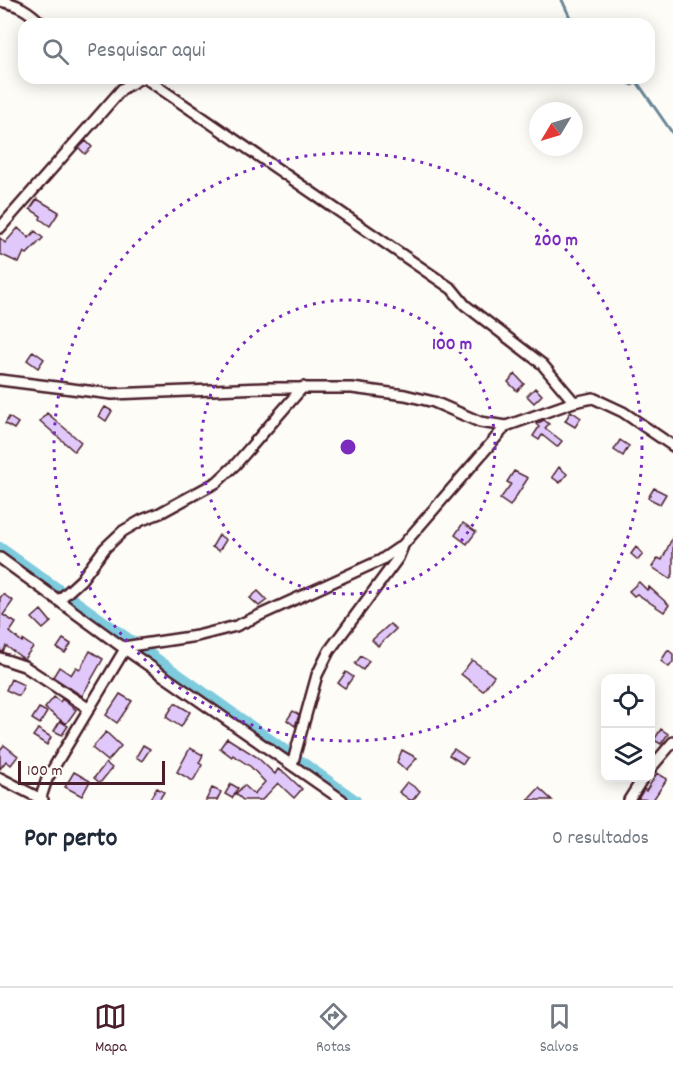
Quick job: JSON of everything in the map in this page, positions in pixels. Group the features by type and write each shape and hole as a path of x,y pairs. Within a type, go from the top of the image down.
{"street":[{"path":"0,1 20,6 36,18"},
{"path":"0,228 122,88 130,84"},
{"path":"155,84 452,289 465,305 542,364 574,402"},
{"path":"0,380 112,394 303,387 351,388 405,395 434,402 480,422 506,426 574,402 593,398 623,412 673,446"},
{"path":"59,600 81,580 105,548 123,531 216,482 235,465 303,387"},
{"path":"0,778 41,799 47,779 124,648 197,636 236,626 355,573 403,545 506,426"},
{"path":"292,765 317,675 329,651 398,558 403,545"},
{"path":"0,558 124,648 342,800"},
{"path":"0,658 24,666 88,708"},
{"path":"655,764 673,742"},
{"path":"629,800 641,782"}],"building":[{"path":"86,141 92,147 85,154 79,148"},
{"path":"37,199 59,212 50,226 30,209"},
{"path":"18,228 29,238 35,231 43,238 27,254 24,252 19,263 0,254 0,238 5,243"},
{"path":"33,351 44,359 38,368 27,360"},
{"path":"515,374 524,384 517,391 508,382"},
{"path":"535,388 542,395 534,403 527,396"},
{"path":"105,407 112,411 106,421 99,416"},
{"path":"571,411 581,418 575,427 565,421"},
{"path":"47,413 81,442 74,451 40,421"},
{"path":"9,417 18,423 14,429 5,424"},
{"path":"544,420 549,424 545,428 562,441 557,447 542,435 539,440 533,436 539,427 536,424"},
{"path":"620,440 629,446 623,456 614,450"},
{"path":"559,467 567,474 560,483 552,477"},
{"path":"514,471 528,478 510,506 500,499 511,484 507,482"},
{"path":"654,488 666,494 660,504 648,498"},
{"path":"463,523 476,532 467,544 455,535"},
{"path":"219,535 226,540 219,551 212,547"},
{"path":"673,536 673,574 670,579 652,567 658,558 662,560"},
{"path":"636,547 643,554 638,560 631,554"},
{"path":"639,582 647,590 649,587 669,605 664,612 629,591"},
{"path":"258,591 267,600 259,606 250,598"},
{"path":"3,594 13,601 3,615 16,623 10,632 22,642 23,640 33,647 24,659 6,646 3,652 0,651 0,598"},
{"path":"41,610 51,622 43,629 32,618"},
{"path":"390,624 396,629 378,646 372,640"},
{"path":"63,639 71,644 65,653 57,648"},
{"path":"668,650 673,654 673,662 669,667 661,661"},
{"path":"90,651 103,659 82,696 53,677 59,667 71,675 76,667 80,669"},
{"path":"361,656 369,661 363,670 355,664"},
{"path":"472,660 494,676 483,691 461,674"},
{"path":"346,672 353,677 345,688 338,683"},
{"path":"11,679 24,685 19,696 6,690"},
{"path":"120,694 132,701 117,723 106,715"},
{"path":"54,697 60,702 62,699 76,710 66,724 45,708"},
{"path":"175,703 190,712 181,727 166,717"},
{"path":"39,708 47,712 40,724 32,719"},
{"path":"293,711 299,715 295,726 287,720"},
{"path":"60,721 68,726 62,735 54,731"},
{"path":"38,729 51,737 47,745 33,736"},
{"path":"661,729 668,734 661,744 655,738"},
{"path":"106,732 121,746 108,761 92,748"},
{"path":"227,738 257,757 275,774 278,769 285,773 302,789 294,798 278,783 262,800 243,800 236,794 244,785 254,794 265,782 251,767 220,748"},
{"path":"4,745 18,756 11,765 6,761 0,769 0,750"},
{"path":"143,745 150,749 142,761 136,757"},
{"path":"190,748 203,755 199,763 202,765 193,781 177,772"},
{"path":"454,749 467,758 463,764 449,755"},
{"path":"402,750 417,758 406,770 397,762"},
{"path":"106,763 112,768 100,783 94,778"},
{"path":"74,772 90,781 82,796 65,787"},
{"path":"657,773 667,779 653,800 638,799 644,789 646,791 652,782 655,782"},
{"path":"407,782 420,791 413,800 399,792"},
{"path":"231,784 238,788 232,798 225,794"},
{"path":"157,788 164,792 159,800 149,800"},
{"path":"212,788 221,792 217,800 206,800"},
{"path":"539,788 552,800 528,800"}],"waterway":[{"path":"562,0 570,18"},
{"path":"638,84 673,134"},
{"path":"0,547 356,800"}]}
